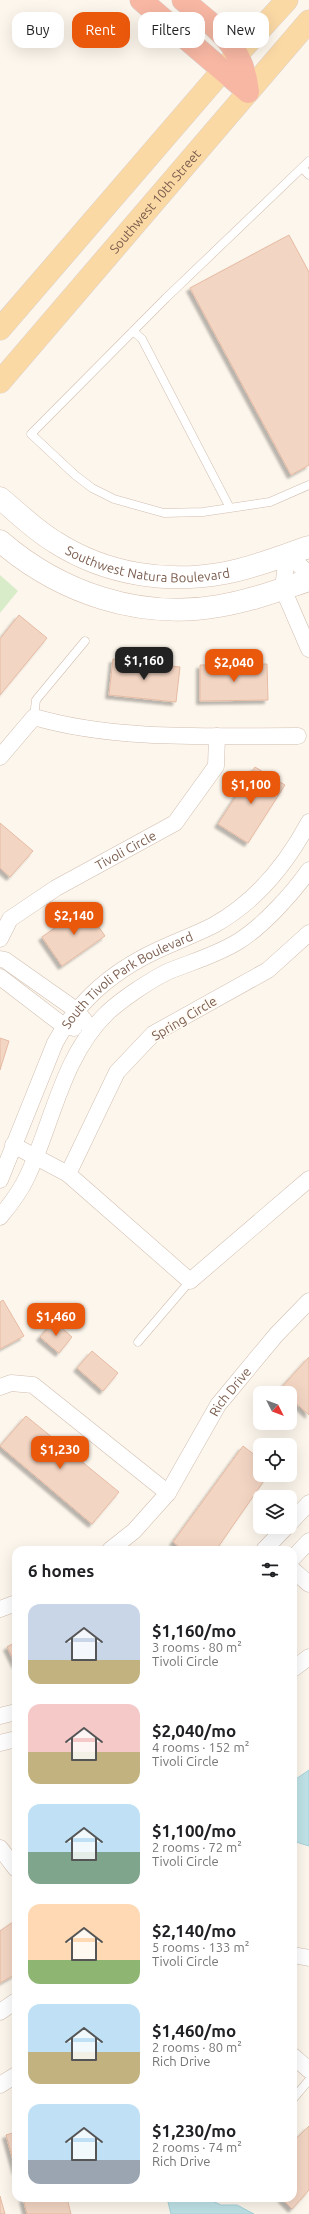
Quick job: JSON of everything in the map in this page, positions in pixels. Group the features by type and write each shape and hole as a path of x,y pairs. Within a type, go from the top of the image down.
{"highway":[{"path":"141,0 248,92"},
{"path":"183,0 217,30 239,55 246,77 248,92"}],"main road":[{"path":"0,329 223,70 239,55 287,0"},
{"name":"Southwest 10th Street","path":"0,382 309,21"}],"street":[{"name":"Southwest Natura Boulevard","path":"0,498 38,530 67,550 116,570 144,575 171,578 226,573 309,547"},
{"path":"0,541 48,576 73,588 125,605 153,609 188,610 218,606 256,598 309,580"},
{"path":"287,554 309,574"},
{"path":"287,554 283,589 309,649"},
{"path":"0,757 34,717 65,726 164,735 298,736"},
{"name":"Tivoli Circle","path":"0,940 5,915 175,823 216,766 216,736"},
{"name":"South Tivoli Park Boulevard","path":"0,1180 13,1145 64,1026 76,1010 104,983 142,958 215,924 245,903 273,878 295,848 309,822"},
{"name":"South Tivoli Park Boulevard","path":"0,1217 20,1189 35,1157 73,1059 92,1030 108,1012 166,973 198,961 240,940 274,911 300,883 309,870"},
{"name":"Spring Circle","path":"68,1174 117,1072 153,1034 268,970 309,934"},
{"path":"0,959 6,960 76,1010 92,1030"},
{"path":"0,977 64,1026 92,1030"},
{"path":"13,1145 68,1174 190,1281 309,1179"},
{"name":"Rich Drive","path":"115,1546 134,1531 168,1493 218,1405 276,1335 309,1301"},
{"path":"0,1387 11,1383 33,1385 168,1493"},
{"path":"297,1516 309,1503"},
{"path":"270,1546 280,1534"},
{"path":"297,1554 309,1541"},
{"path":"297,1574 309,1584"},
{"path":"0,1609 12,1604"},
{"path":"297,1666 309,1657"},
{"path":"0,1716 12,1713"},
{"path":"0,1743 12,1740"},
{"path":"0,1848 12,1864"},
{"path":"297,1956 309,1958"},
{"path":"0,2012 12,2003"},
{"path":"297,2060 309,2070"},
{"path":"0,2085 12,2077"}],"lane":[{"path":"309,161 133,331 31,434 75,475 92,488 114,499 164,512 203,512 270,502 309,485"},
{"path":"302,168 309,175"},
{"path":"133,331 142,339 230,508"},
{"path":"34,717 36,700 85,642"},
{"path":"138,1342 190,1281"},
{"path":"297,2094 309,2080"}],"green space":[{"path":"0,575 18,591 0,613"}],"water":[{"path":"309,1770 309,1846 297,1842 297,1778"},
{"path":"168,2202 215,2202 221,2205 237,2205 254,2214 171,2214"}],"building":[{"path":"289,235 309,272 309,465 291,475 190,288"},
{"path":"19,615 47,638 0,695 0,639"},
{"path":"113,659 180,667 176,702 109,695"},
{"path":"267,664 268,700 200,701 200,665"},
{"path":"255,767 285,785 248,843 218,824"},
{"path":"0,823 33,851 10,877 0,868"},
{"path":"85,907 105,936 62,966 42,937"},
{"path":"0,1038 9,1041 0,1070"},
{"path":"3,1300 24,1336 0,1349 0,1302"},
{"path":"54,1321 72,1337 59,1353 40,1337"},
{"path":"92,1351 118,1373 103,1391 77,1368"},
{"path":"309,1357 309,1415 297,1404 297,1386 283,1386"},
{"path":"26,1416 119,1492 92,1524 0,1446"},
{"path":"243,1446 253,1454 253,1482 263,1482 258,1490 253,1490 253,1497 219,1546 178,1546 173,1542"},
{"path":"12,1644 12,1657 7,1647"},
{"path":"12,1923 12,1976 0,1983 0,1931"},
{"path":"309,2126 309,2190 292,2209 285,2202 297,2202 297,2138"},
{"path":"12,2133 12,2157 6,2135"},
{"path":"0,2196 5,2214 0,2214"},
{"path":"24,2202 68,2202 71,2214 27,2214"}]}
